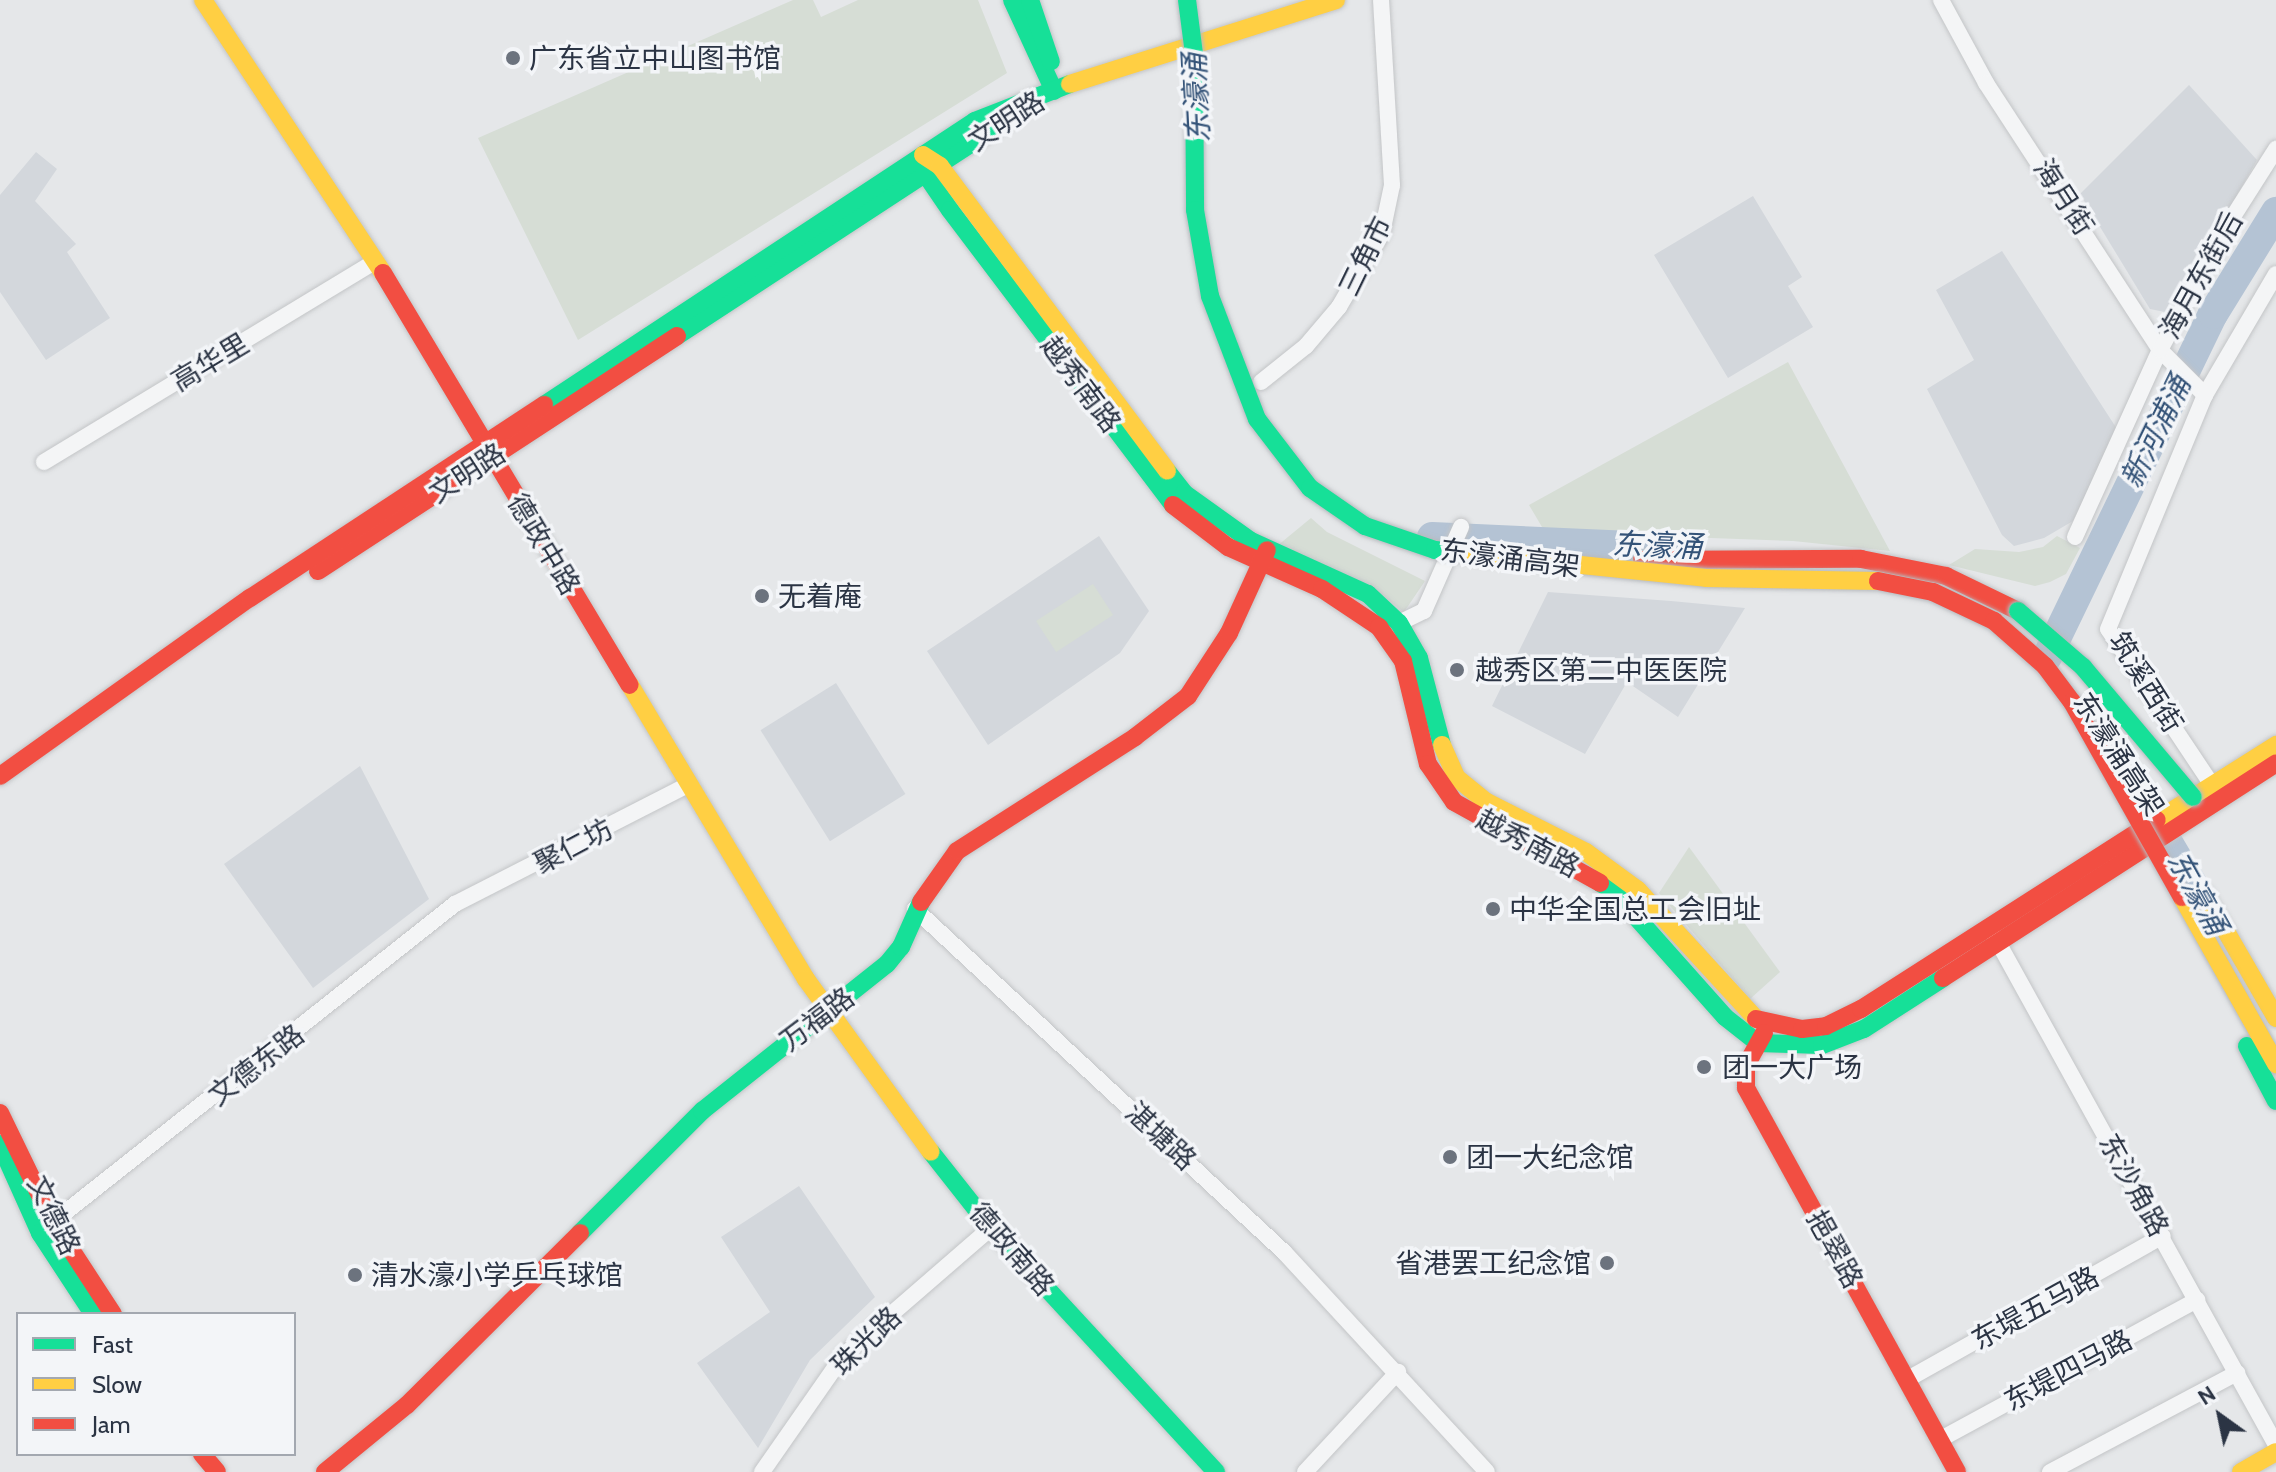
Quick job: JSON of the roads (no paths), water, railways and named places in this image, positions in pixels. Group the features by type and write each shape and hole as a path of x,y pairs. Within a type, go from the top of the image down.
{"main road":[{"name":"德政中路","path":"203,0 376,261 487,451 828,1010"},
{"path":"1012,0 1054,91"},
{"path":"1030,0 1051,63 1054,91"},
{"name":"东濠涌高架","path":"1188,0 1195,45 1200,245 1221,325 1267,432 1310,486 1379,531 1433,548 1703,575 1858,575 1938,592 2011,630 2066,675 2097,712 2276,1018"},
{"name":"东濠涌高架","path":"1188,0 1194,54 1195,210 1210,296 1257,419 1283,458 1317,494 1365,526 1435,550 1706,578 1843,576 1933,592 1994,621 2045,666 2072,702 2276,1064"},
{"path":"1054,91 1169,50 1336,0"},
{"name":"文明路","path":"0,794 487,451 923,155 991,112 1054,91"},
{"name":"文明路","path":"0,776 250,598 1054,91"},
{"path":"923,155 933,170"},
{"name":"越秀南路","path":"933,170 1178,512 1265,556 1349,605 1391,641 1403,661 1428,764 1454,802 1612,890 1732,1025 1758,1043"},
{"name":"越秀南路","path":"1265,556 1347,582 1399,623 1419,658 1439,739 1457,778 1487,802 1586,852 1627,881 1673,925 1748,1014 1769,1025"},
{"name":"万福路","path":"325,1472 407,1405 702,1111 887,964 901,947 915,909 941,866 957,851 1142,732 1188,696 1229,633 1265,556"},
{"path":"1554,561 1861,559 1969,584 2018,611 2063,647 2197,804"},
{"path":"2197,804 2212,785 2276,745"},
{"path":"1758,1043 1802,1048 1844,1039 1993,934 2197,804 2276,763"},
{"path":"2150,842 2276,1101"},
{"path":"1769,1025 1802,1029 1842,1019 1993,934"},
{"name":"德政南路","path":"828,1010 991,1228 1216,1472"},
{"name":"挹翠路","path":"1769,1025 1746,1065 1746,1088 1957,1472"},
{"name":"文德路","path":"0,1113 53,1222 112,1312"},
{"name":"文德路","path":"0,1144 40,1233 92,1312"},
{"path":"2241,1472 2276,1452"},
{"path":"204,1456 217,1472"}],"street":[{"name":"三角市","path":"1261,382 1306,346 1339,307 1386,222 1392,185 1381,0"},
{"name":"海月街","path":"1941,0 1986,83 2164,355 2201,390"},
{"name":"海月东街后","path":"2075,537 2164,355 2276,149"},
{"name":"高华里","path":"44,462 376,261"},
{"name":"筑溪西街","path":"2212,785 2108,629 2201,390 2276,274"},
{"path":"1399,623 1424,611 1444,573 1461,527"},
{"name":"聚仁坊","path":"455,904 689,784"},
{"name":"文德东路","path":"53,1222 455,904"},
{"name":"湛塘路","path":"915,909 1218,1188 1398,1372 1487,1472"},
{"name":"东沙角路","path":"1993,934 2163,1236 2276,1445"},
{"name":"珠光路","path":"762,1472 843,1356 991,1228"},
{"name":"东堤五马路","path":"1908,1379 2163,1236"},
{"name":"东堤四马路","path":"1939,1440 2197,1300"},
{"path":"1305,1472 1398,1372"},
{"path":"2050,1472 2237,1373"}],"waterway":[{"name":"新河浦涌","path":"2047,657 2213,314 2276,212"},
{"name":"东濠涌","path":"1432,537 1676,548"},
{"name":"东濠涌","path":"2150,812 2213,919"}],"place":[{"name":"广东省立中山图书馆","path":"513,58"},
{"name":"无着庵","path":"762,596"},
{"name":"越秀区第二中医医院","path":"1457,670"},
{"name":"中华全国总工会旧址","path":"1493,909"},
{"name":"团一大广场","path":"1704,1067"},
{"name":"团一大纪念馆","path":"1450,1157"},
{"name":"省港罢工纪念馆","path":"1607,1263"},
{"name":"清水濠小学乒乓球馆","path":"355,1275"}]}
